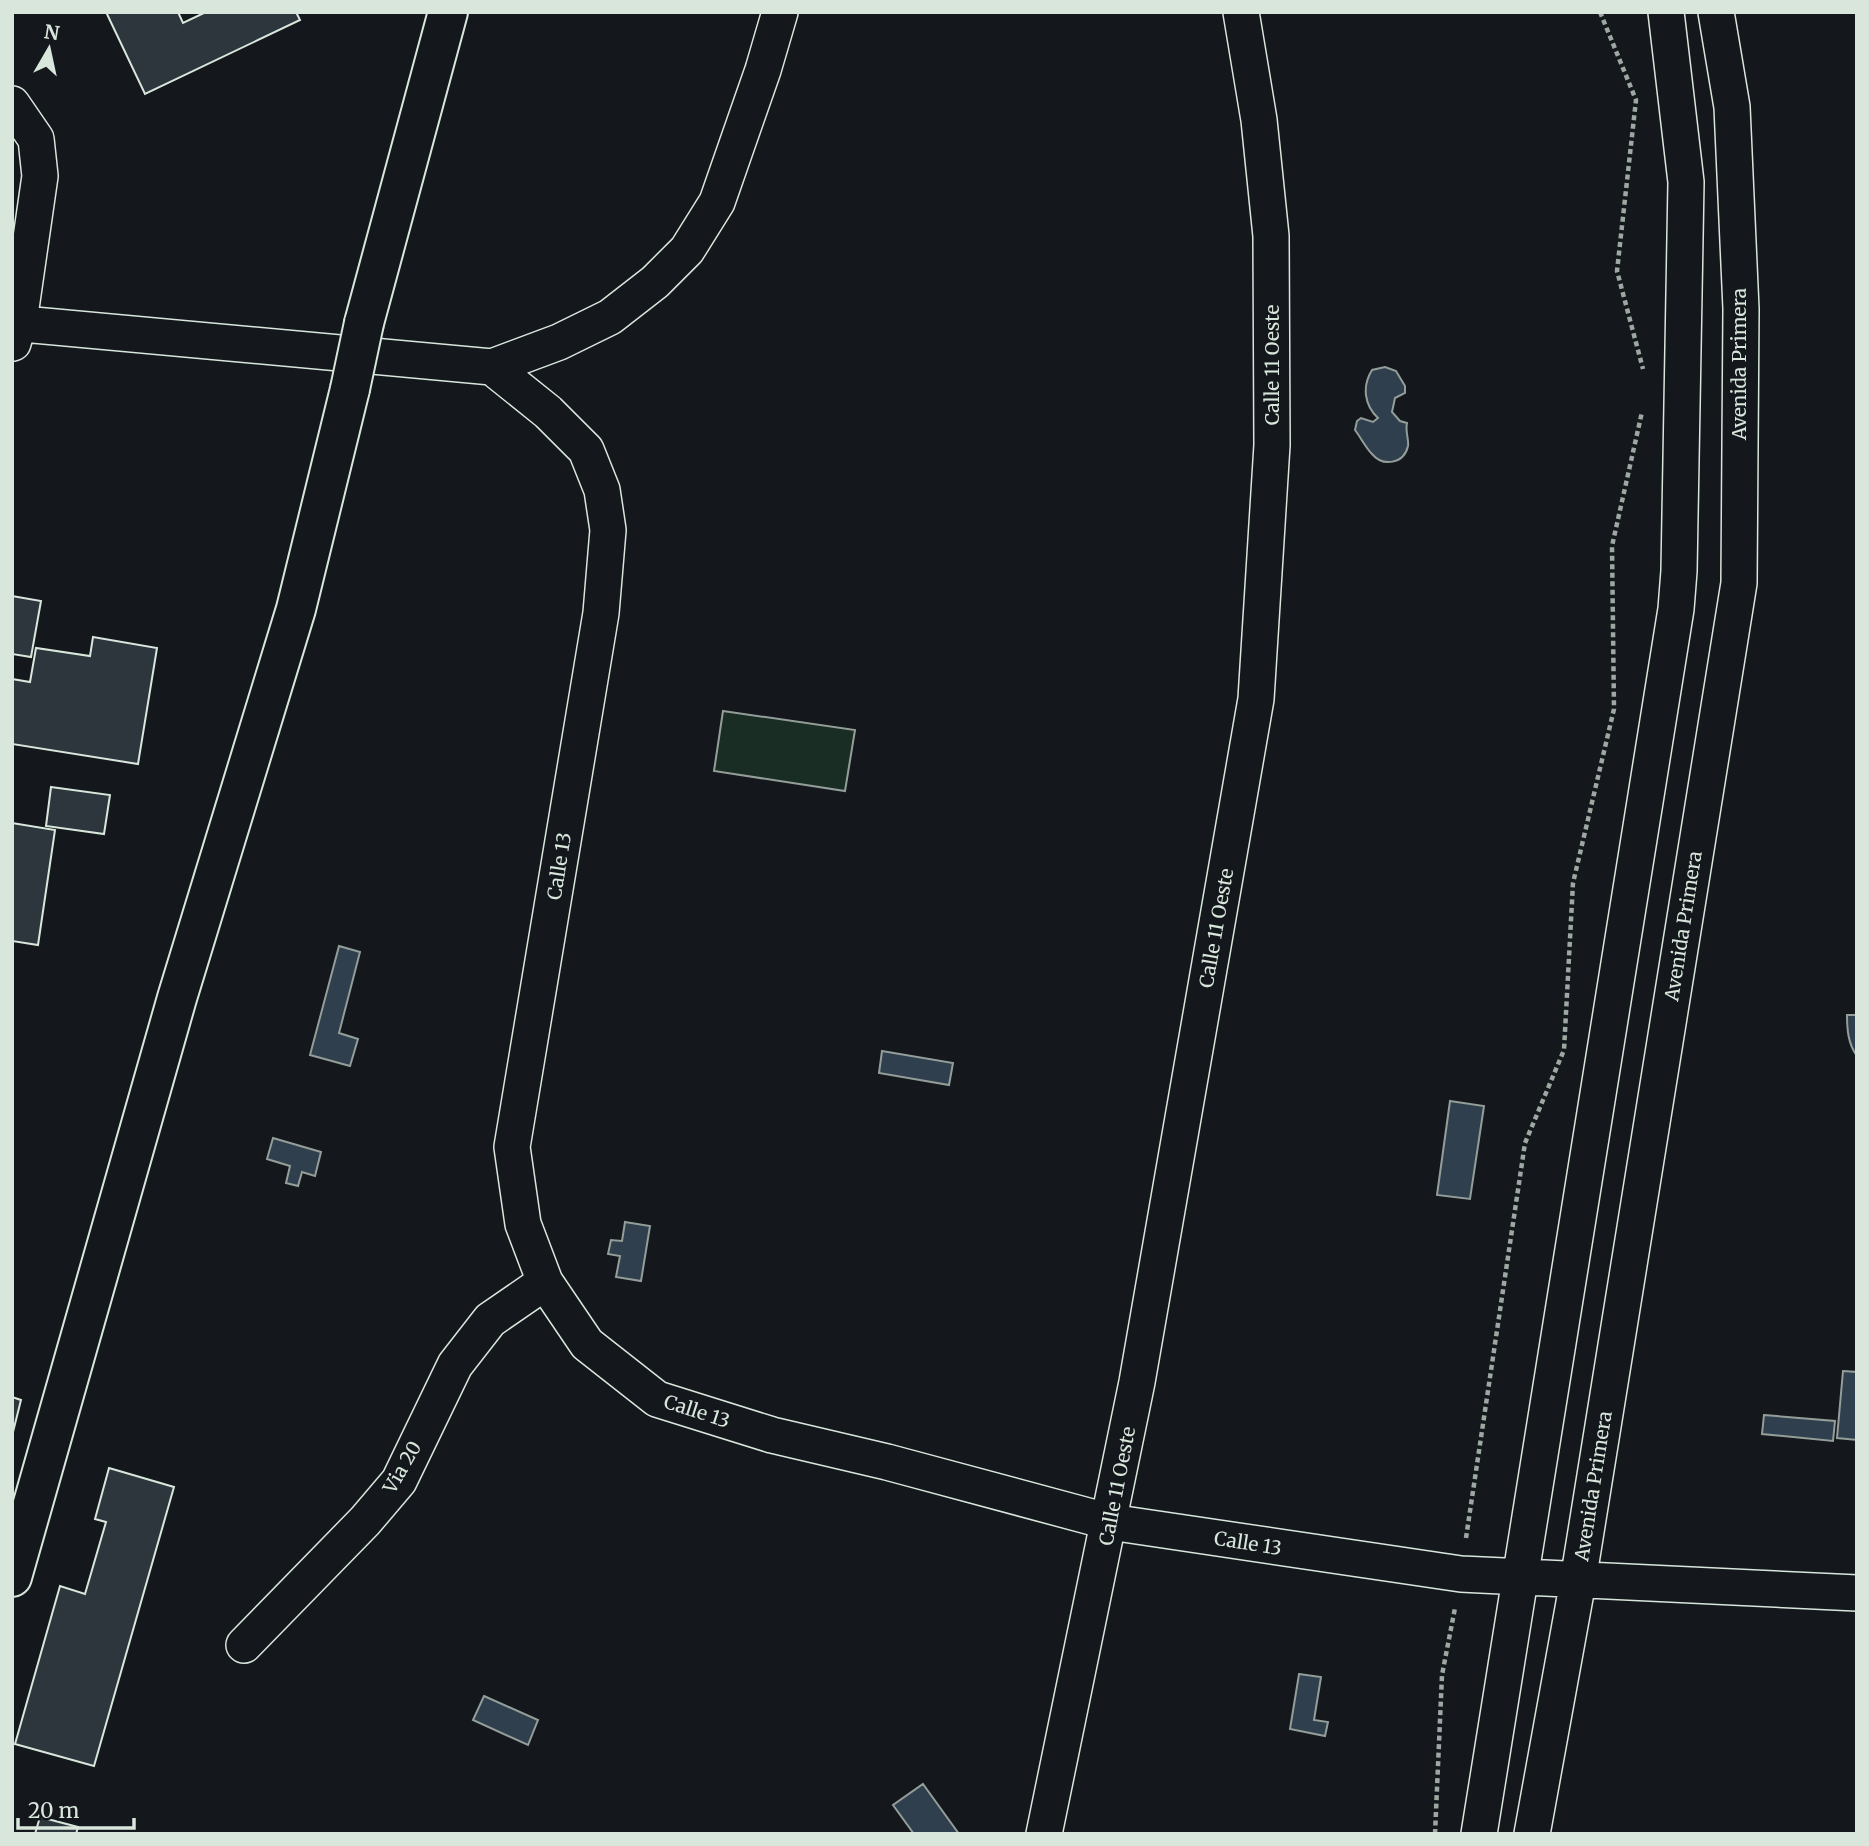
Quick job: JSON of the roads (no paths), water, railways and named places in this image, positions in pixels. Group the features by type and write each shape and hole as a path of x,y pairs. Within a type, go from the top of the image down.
{"main road":[{"path":"12,1577 177,998 296,609 364,323 448,12"}],"street":[{"path":"12,104 36,139 40,177 15,330 492,367 559,342 610,317 655,282 687,250 717,202 763,70 780,12"},
{"name":"Calle 11 Oeste","path":"1044,1834 1110,1522 1139,1368 1256,699 1272,445 1271,236 1259,120 1241,12"},
{"path":"1479,1834 1676,609 1679,571 1686,181 1666,12"},
{"name":"Avenida Primera","path":"1532,1834 1578,1581 1739,583 1741,309 1732,107 1716,12"},
{"name":"Calle 13","path":"492,367 548,412 586,450 602,490 608,530 598,627 512,1147 523,1224 545,1282 587,1344 657,1399 772,1435 887,1462 1110,1522 1461,1574 1857,1593"},
{"name":"Via 20","path":"244,1645 365,1521 399,1481 455,1365 490,1320 545,1282"}],"water":[{"path":"1385,367 1396,371 1405,386 1405,393 1395,398 1392,412 1400,421 1407,423 1408,446 1402,457 1393,462 1382,461 1372,454 1355,430 1357,421 1361,418 1373,422 1378,418 1367,401 1366,389 1372,370"},
{"path":"339,946 360,952 339,1033 358,1039 350,1066 310,1055"},
{"path":"1847,1015 1857,1015 1857,1056 1850,1041"},
{"path":"882,1051 953,1063 949,1085 879,1073"},
{"path":"1450,1101 1484,1106 1470,1199 1437,1195"},
{"path":"273,1138 321,1152 315,1176 302,1172 298,1186 286,1183 290,1166 267,1159"},
{"path":"625,1222 650,1226 641,1281 616,1277 620,1256 608,1254 611,1240 622,1241"},
{"path":"1843,1371 1857,1372 1857,1440 1837,1438"},
{"path":"1764,1415 1835,1421 1833,1441 1762,1434"},
{"path":"1299,1674 1321,1677 1314,1720 1328,1722 1325,1736 1290,1729"},
{"path":"484,1696 538,1720 528,1745 473,1720"},
{"path":"923,1784 959,1834 914,1834 893,1805"}]}
